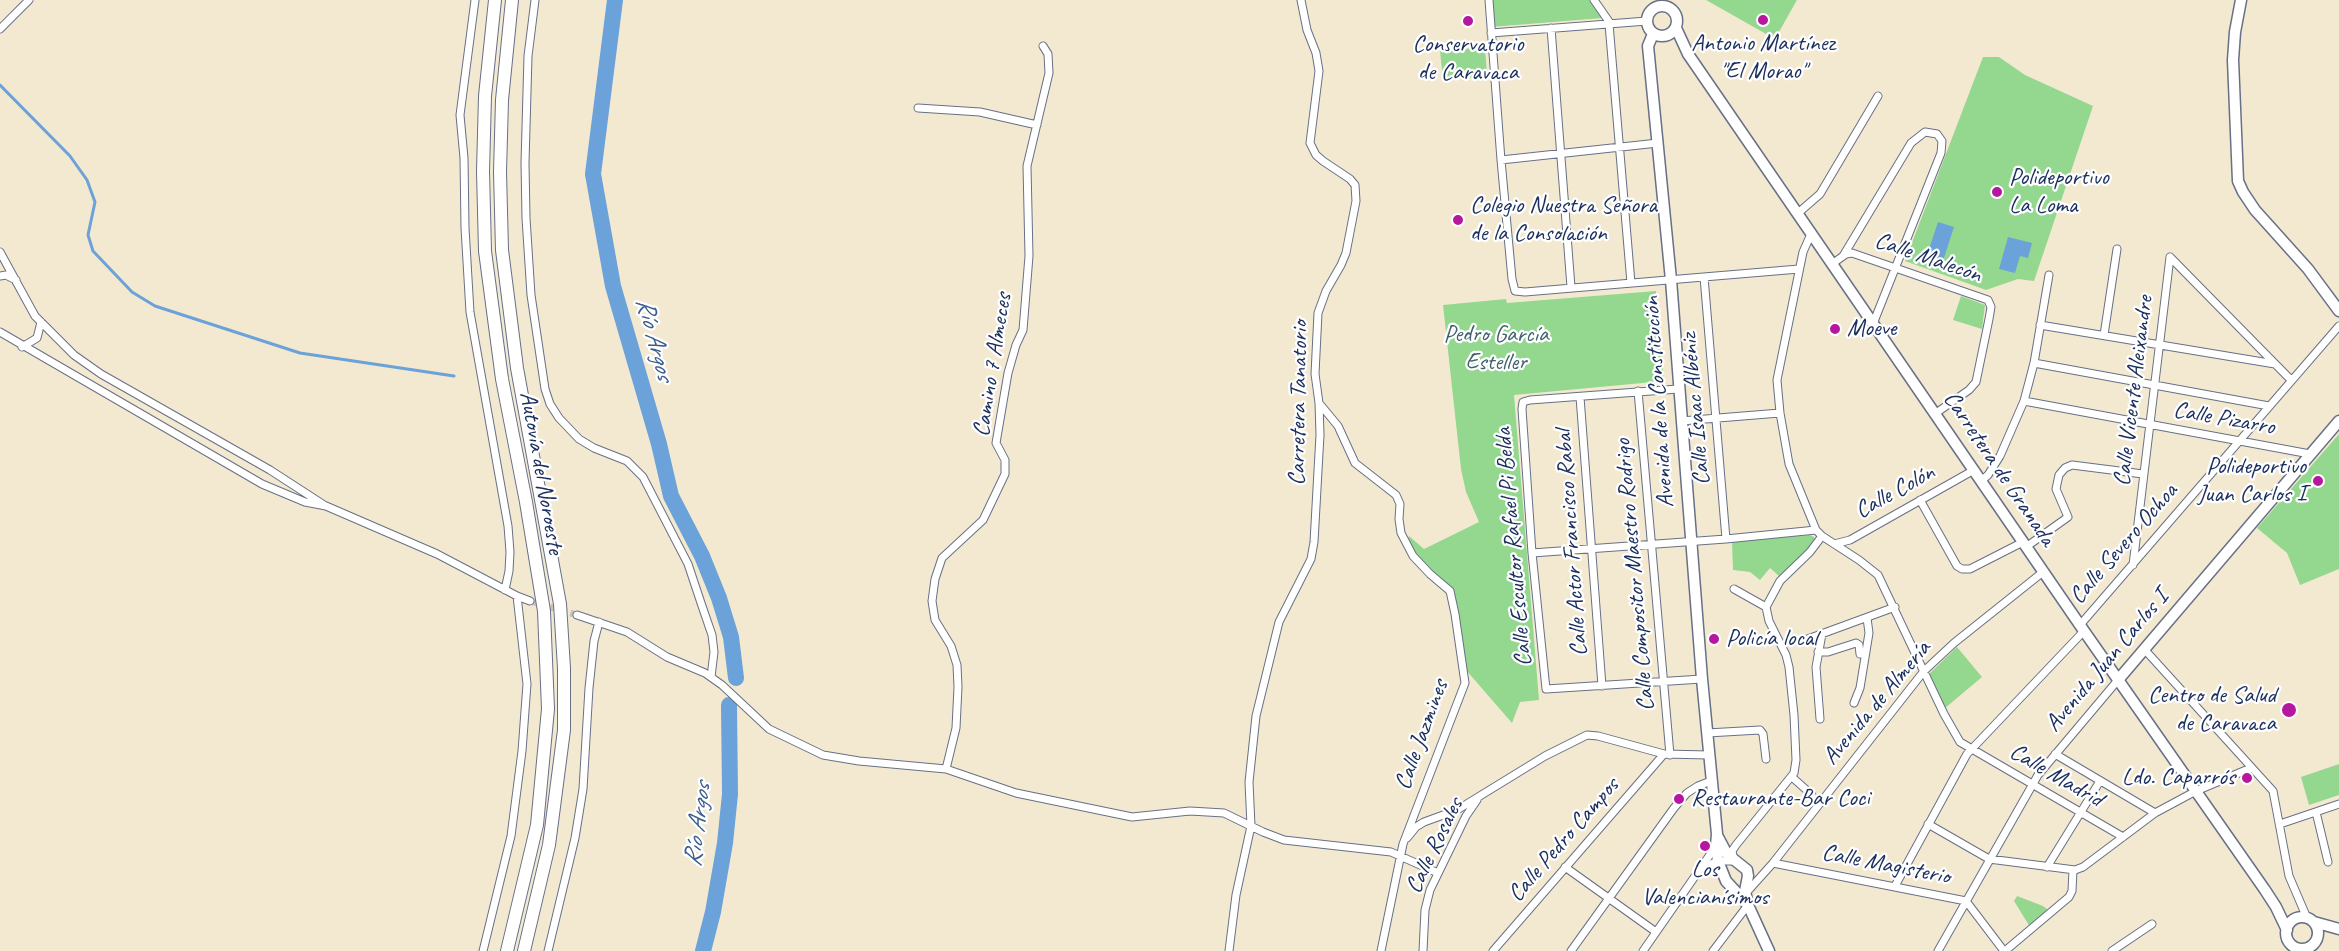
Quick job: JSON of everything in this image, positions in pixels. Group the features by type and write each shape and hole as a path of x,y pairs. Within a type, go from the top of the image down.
{"highway":[{"name":"Autovía del Noroeste","path":"495,0 485,96 483,171 485,251 502,379 544,611 548,709 537,825 507,951"},
{"name":"Autovía del Noroeste","path":"512,0 502,100 500,171 502,250 518,368 560,604 564,668 564,730 549,845 524,951"}],"street":[{"path":"0,28 29,0"},
{"path":"475,0 460,115 464,158 465,228 470,312 508,526 510,552 505,590"},
{"path":"535,0 528,56 526,218 531,295 545,388 550,404 579,439 594,448 627,461 643,477 688,564 698,593 712,635 714,652 711,677"},
{"name":"Carretera Tanatorio","path":"1229,951 1236,895 1251,826 1249,782 1256,716 1279,622 1311,559 1314,542 1320,435 1315,374 1318,313 1326,291 1341,266 1346,252 1356,192 1350,179 1316,155 1310,143 1319,71 1300,0"},
{"path":"1489,0 1501,160 1515,291 1799,269"},
{"path":"1594,0 1610,24 1631,283"},
{"path":"1646,0 1653,34 1660,37 1672,32"},
{"path":"2241,0 2233,60 2238,181 2255,210 2308,269 2339,311"},
{"name":"Carretera de Granada","path":"1649,16 1659,3 1672,9 1675,13 1677,18 1672,32 1936,413 2043,572 2196,790 2276,907 2287,930"},
{"path":"1491,33 1610,24 1649,16"},
{"path":"1551,28 1571,287"},
{"name":"Avenida de la Constitución","path":"1653,34 1648,46 1671,280 1702,679 1717,834 1716,846 1718,861 1727,881"},
{"name":"Camino 7 Almeces","path":"946,769 956,728 957,674 955,657 935,620 932,601 942,558 983,520 1005,474 1005,460 996,443 1008,372 1023,330 1029,256 1028,166 1049,73 1048,54 1043,46"},
{"path":"1797,214 1820,194 1878,96"},
{"path":"918,108 980,112 1037,125"},
{"path":"1843,255 1911,143 1921,133 1934,132 1942,141 1941,153 1873,324"},
{"path":"1501,160 1658,143"},
{"path":"1532,553 1816,530 1788,465 1780,414 1778,369 1805,245 1812,234"},
{"path":"1851,244 1854,253"},
{"path":"2104,335 2117,249"},
{"path":"0,252 35,316 74,355 101,374 270,470 326,506 437,554 530,601"},
{"name":"Calle Malecón","path":"1832,264 1843,255 1854,253 1981,297 1990,304 1976,382 1969,390 1936,413"},
{"name":"Calle Vicente Aleixandre","path":"2133,565 2148,425 2170,257 2275,364"},
{"path":"0,276 6,275 16,280"},
{"path":"1981,481 1993,469 2024,402 2034,363 2049,275"},
{"name":"Calle Isaac Albéniz","path":"1704,277 1726,539"},
{"path":"22,347 37,338 41,322"},
{"path":"2040,325 2275,364 2291,380"},
{"name":"Calle Severo Ochoa","path":"1894,886 1961,762 2082,628 2238,441 2339,326"},
{"path":"1,334 262,484 305,502 326,506"},
{"path":"2034,363 2269,406"},
{"path":"1580,397 1678,389"},
{"name":"Calle Compositor Maestro Rodrigo","path":"1638,391 1653,543 1667,755"},
{"name":"Calle Escultor Rafael Pi Belda","path":"1580,397 1523,402 1532,553 1546,689 1602,687"},
{"name":"Calle Actor Francisco Rabal","path":"1580,397 1602,687"},
{"name":"Calle Pizarro","path":"2024,402 2310,454"},
{"name":"Calle Jazmines","path":"1319,403 1338,426 1355,463 1396,495 1400,504 1401,533 1413,556 1437,581 1448,588 1452,597 1465,683 1402,844 1381,951"},
{"path":"1681,421 1780,414"},
{"name":"Avenida Juan Carlos I","path":"1938,951 2032,784 2055,754 2339,421"},
{"path":"1920,500 1958,566 1964,570 2024,544 2068,517 2056,489 2059,475 2065,468 2072,465 2143,474"},
{"name":"Calle Colón","path":"1834,544 1850,540 1974,470"},
{"name":"Calle Madrid","path":"1816,530 1878,575 1956,738 1971,750 2123,837"},
{"path":"1736,862 1732,850 1792,777 1796,760 1789,667 1786,655 1769,621 1766,607 1780,581 1810,552 1822,536"},
{"name":"Avenida de Almería","path":"1713,951 1751,888 1924,671 1954,643 2043,572"},
{"path":"1734,589 1766,607"},
{"path":"483,951 505,866 517,807 527,684 517,596"},
{"path":"1805,640 1895,607"},
{"path":"577,615 627,632 667,657 711,677 769,729 812,751 841,758 946,769 1016,793 1039,799 1061,801 1111,814 1132,817 1190,812 1224,813 1284,840 1391,852 1438,873"},
{"path":"1854,703 1860,688 1869,633 1867,618"},
{"path":"548,951 575,838 583,789 589,688 594,641 599,622"},
{"path":"1820,719 1816,688 1818,652 1822,634"},
{"path":"1818,652 1828,652 1856,643 1859,645 1860,654 1864,653"},
{"path":"2145,650 2273,791 2289,876 2306,919 2318,931 2317,939"},
{"path":"1602,687 1702,679"},
{"path":"1707,733 1760,730 1763,735 1766,759"},
{"path":"1391,852 1402,844 1416,827 1430,819 1452,812 1545,756 1587,735 1667,755 1709,755"},
{"path":"2055,754 2155,813"},
{"name":"Calle Pedro Campos","path":"1493,951 1565,867 1667,755"},
{"path":"1928,824 1989,859 2073,870 2083,867 2155,813 2196,790 2251,768"},
{"path":"1792,777 1812,795"},
{"path":"1571,951 1674,807 1692,790 1712,781"},
{"path":"2047,867 2100,781"},
{"name":"Calle Rosales","path":"1423,951 1426,902 1462,823 1470,808 1483,795"},
{"path":"2280,824 2339,804"},
{"path":"1413,812 1430,819"},
{"path":"1452,812 1458,813 1462,823"},
{"path":"2316,812 2328,862"},
{"path":"1717,834 1726,854 1747,870 1772,950"},
{"path":"1643,951 1716,846"},
{"path":"1701,869 1718,861 1736,862"},
{"path":"1727,881 1727,868 1736,862"},
{"name":"Calle Magisterio","path":"1773,863 1966,901 2005,951"},
{"path":"1565,867 1656,932"},
{"path":"2005,951 2069,897 2072,891 2073,870"},
{"path":"1727,881 1737,888 1751,888"},
{"path":"1727,881 1751,888"},
{"name":"Carretera de Granada","path":"2276,907 2339,931"},
{"path":"2306,919 2290,923 2287,930 2299,949 2312,945 2325,934 2339,931"},
{"path":"2112,951 2152,924"}],"green space":[{"path":"1489,0 1590,0 1603,18 1491,27"},
{"name":"Antonio Martínez \"El Morao\"","path":"1706,0 1797,0 1775,39"},
{"path":"1485,47 1487,76 1443,80 1440,51"},
{"name":"Polideportivo La Loma","path":"1983,57 1999,57 2025,75 2093,106 2034,281 2018,279 1986,290 1905,261"},
{"name":"Pedro García Esteller","path":"1656,291 1664,381 1514,395 1539,700 1520,702 1512,723 1466,670 1456,605 1441,580 1423,563 1407,541 1409,536 1424,549 1479,522 1466,492 1461,469 1443,305 1506,299 1507,303"},
{"path":"1961,296 1985,305 1982,329 1953,320"},
{"name":"Polideportivo Juan Carlos I","path":"2339,434 2339,569 2300,585 2287,553 2257,528"},
{"path":"1810,535 1816,542 1780,577 1770,568 1760,580 1750,572 1733,570 1732,541"},
{"path":"1957,647 1982,677 1944,709 1929,674"},
{"path":"2339,764 2339,795 2309,805 2301,777"},
{"path":"2017,896 2050,911 2030,927 2014,901"}],"water":[{"path":"1938,222 1954,227 1942,264 1926,258"},
{"path":"2008,237 2032,243 2028,258 2020,256 2015,273 1999,269"}],"waterway":[{"name":"Río Argos","path":"615,0 593,174 613,286 659,444 671,496 702,556 719,598 731,637 736,678"},
{"path":"0,85 70,156 87,180 95,202 88,235 93,251 132,292 155,306 300,353 454,376"},
{"name":"Río Argos","path":"703,951 713,912 725,843 730,794 729,705"}],"tunnel":[{"path":"530,601 577,615"}],"place":[{"name":"Antonio Martínez \"El Morao\"","path":"1763,20"},
{"name":"Conservatorio de Caravaca","path":"1468,21"},
{"name":"Polideportivo La Loma","path":"1997,192"},
{"name":"Colegio Nuestra Señora de la Consolación","path":"1458,220"},
{"name":"Moeve","path":"1835,329"},
{"name":"Polideportivo Juan Carlos I","path":"2318,481"},
{"name":"Policía local","path":"1714,639"},
{"name":"Centro de Salud de Caravaca","path":"2289,710"},
{"name":"Ldo. Caparrós","path":"2247,778"},
{"name":"Restaurante-Bar Coci","path":"1679,799"},
{"name":"Los Valencianísimos","path":"1705,846"}]}
